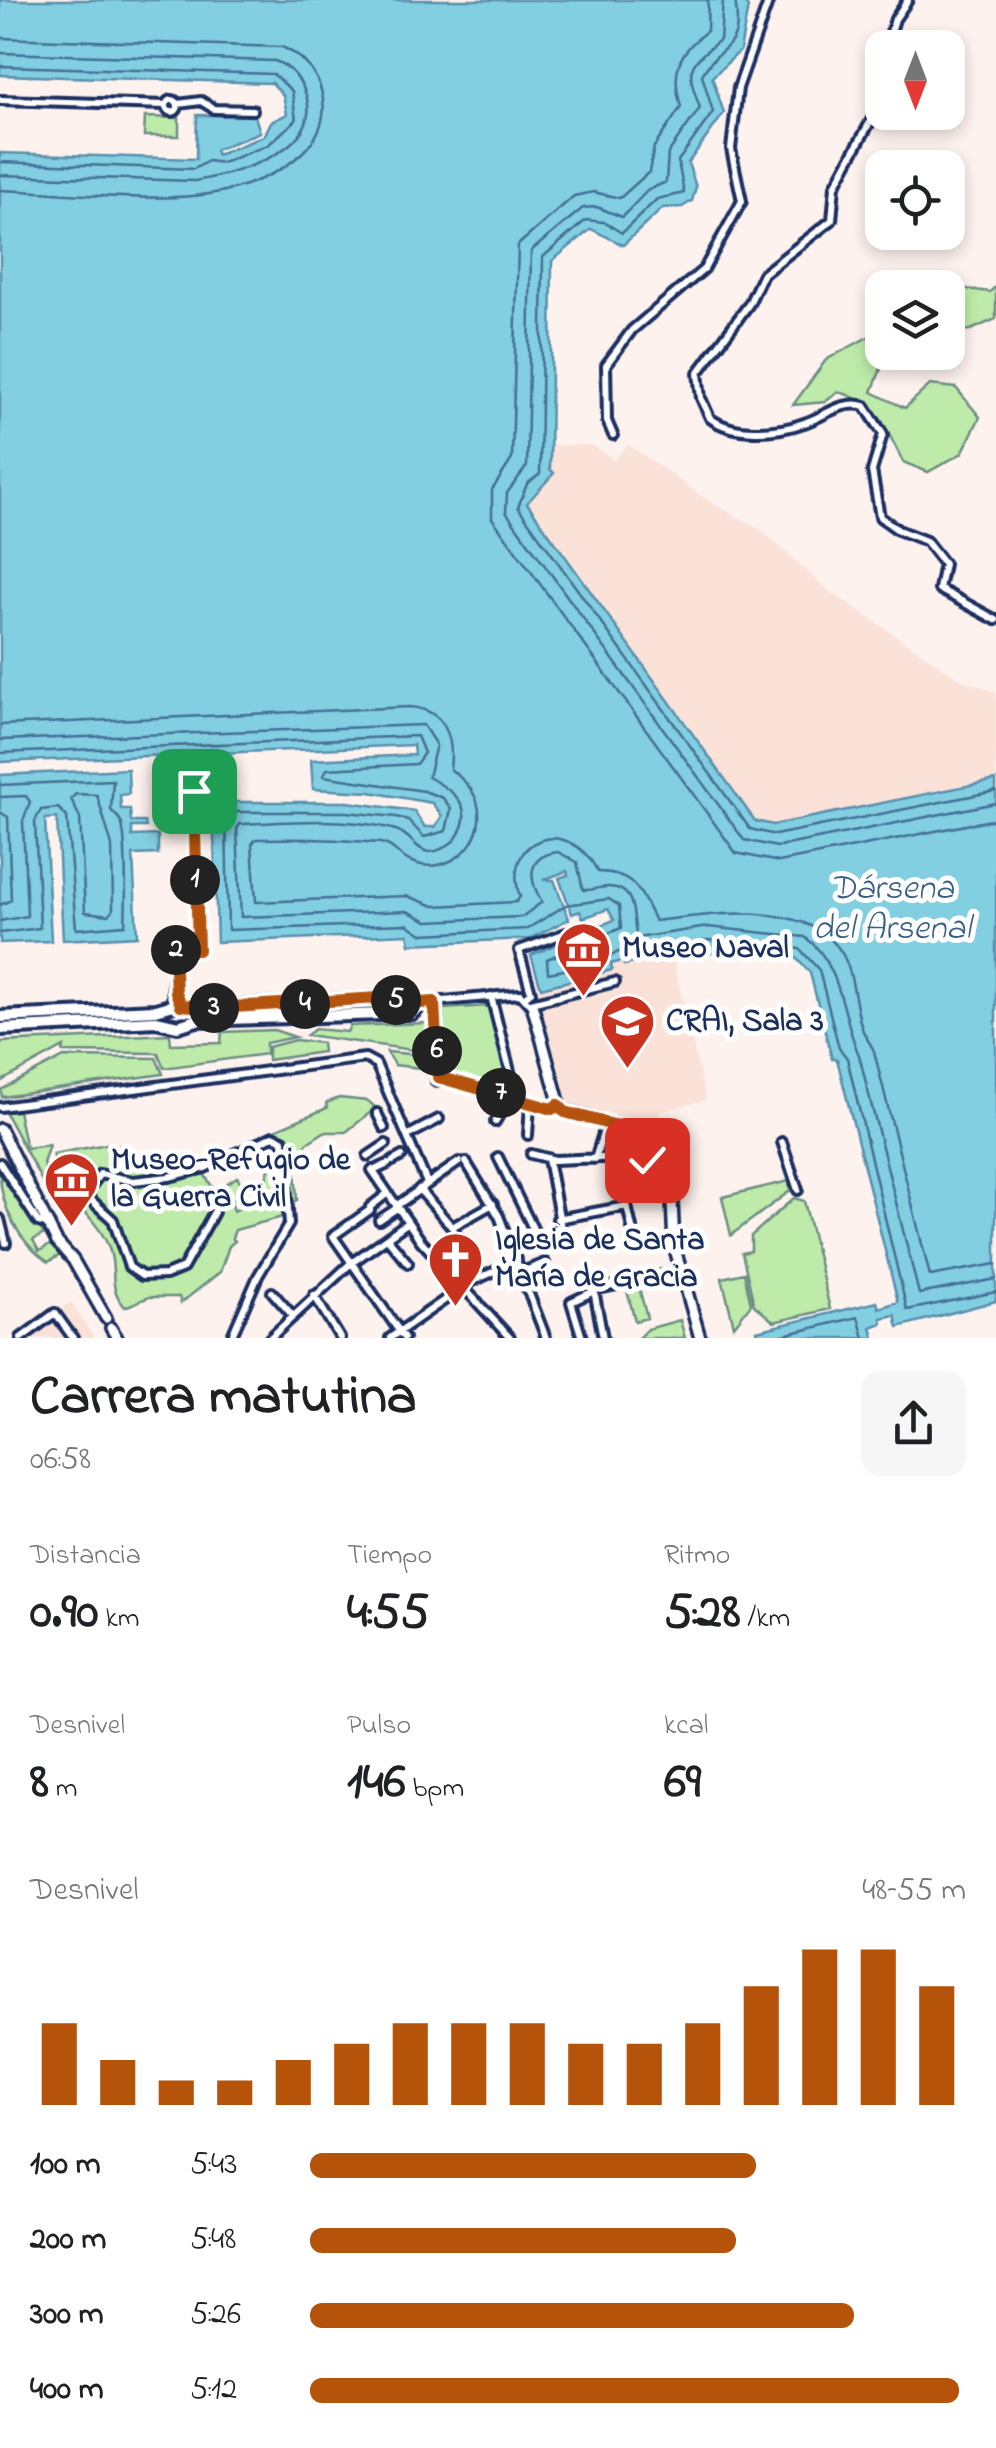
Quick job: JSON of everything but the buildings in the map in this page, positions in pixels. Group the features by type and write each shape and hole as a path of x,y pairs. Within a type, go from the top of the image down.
{"main road":[{"path":"408,997 404,1003 408,1012"},
{"path":"0,1017 408,997 416,997 420,1003 418,1011 408,1012 197,1020 177,1025 0,1029"},
{"path":"530,1002 558,1105 568,1113 632,1130 644,1139 647,1157 663,1186 674,1246 695,1300 703,1338"},
{"path":"176,1006 188,1017 177,1025"},
{"path":"176,1006 167,1017 177,1025"},
{"path":"0,1129 58,1244 71,1258 117,1338"},
{"path":"632,1130 661,1152 672,1200 674,1246"},
{"path":"647,1157 661,1152"},
{"path":"647,1157 661,1152"}],"street":[{"path":"613,435 607,421 606,365 610,356 632,330 704,269 742,200 732,149 736,103 769,0"},
{"path":"891,30 908,0"},
{"path":"0,100 166,105 172,100 178,104 201,101 214,110 253,110"},
{"path":"865,130 835,186 832,220 763,274 749,304 704,362 698,382 710,418 736,430 802,424 846,404 864,406 883,434 872,471 880,517 934,548 944,564 939,590 996,620"},
{"path":"176,1006 174,950 198,950 194,791"},
{"path":"530,1002 519,950 566,933"},
{"path":"420,1003 492,996 530,1002 615,982"},
{"path":"492,996 514,1098"},
{"path":"434,1002 437,1079 552,1109 558,1105"},
{"path":"0,1107 363,1058 376,1064 406,1136 408,1153 428,1183"},
{"path":"495,1122 514,1098"},
{"path":"528,1134 530,1104"},
{"path":"377,1114 384,1128"},
{"path":"406,1136 439,1119"},
{"path":"595,1158 606,1124"},
{"path":"214,1212 183,1268 166,1275 142,1276 129,1266 114,1220 90,1199 88,1190 96,1176 106,1173 149,1180 200,1170 273,1136 286,1145 289,1224 258,1276 231,1338"},
{"path":"782,1142 798,1190"},
{"path":"368,1156 386,1144"},
{"path":"408,1153 373,1170 408,1222 510,1338"},
{"path":"531,1154 552,1159 647,1157"},
{"path":"498,1157 543,1249"},
{"path":"552,1159 557,1218 564,1244"},
{"path":"380,1220 462,1162 493,1204 546,1338"},
{"path":"0,1163 38,1222 51,1224"},
{"path":"420,1189 452,1227 480,1278"},
{"path":"388,1193 333,1236 402,1335"},
{"path":"452,1227 493,1204"},
{"path":"557,1218 627,1206 636,1245"},
{"path":"0,1219 6,1244"},
{"path":"270,1338 350,1264 408,1222"},
{"path":"386,1238 408,1263"},
{"path":"390,1338 402,1335 464,1287 517,1261"},
{"path":"522,1272 544,1262"},
{"path":"602,1338 594,1290 681,1271"},
{"path":"272,1292 293,1316"},
{"path":"582,1338 571,1302 592,1295"},
{"path":"314,1296 340,1338"},
{"path":"21,1338 55,1313 73,1338"}],"shaded area":[{"path":"628,444 707,500 760,529 828,590 962,680 996,692 996,780 773,825 755,821 527,503 550,469 550,445 592,445 614,460"},
{"path":"672,956 706,1100 659,1112 662,1134 567,1108 534,995 541,988 612,970 611,964"},
{"path":"71,1302 94,1338 21,1338 55,1313"}],"green space":[{"path":"145,117 179,118 179,136 144,136"},
{"path":"996,286 996,319 965,330 965,289 990,292"},
{"path":"865,339 865,370 880,370 872,392 905,408 930,385 956,388 980,417 962,453 928,472 903,462 878,418 851,396 838,392 825,402 793,405 826,360"},
{"path":"488,1006 509,1090 445,1073 443,1009"},
{"path":"428,1023 430,1069 394,1065 387,1052 420,1055 420,1051 307,1035 315,1029 347,1032 350,1026"},
{"path":"274,1030 295,1037 266,1043 266,1054 164,1068 158,1053 63,1052 64,1047 0,1082 0,1042 170,1034 171,1044 221,1043 222,1032"},
{"path":"295,1040 322,1043 323,1052 268,1060 268,1047"},
{"path":"64,1057 156,1058 163,1074 2,1097 1,1090"},
{"path":"339,1098 368,1101 376,1108 346,1132 324,1132 307,1143 295,1167 297,1200 285,1205 286,1216 235,1230 235,1241 229,1246 220,1272 181,1303 179,1297 149,1297 125,1307 115,1290 112,1260 99,1229 77,1203 65,1205 53,1154 112,1143 155,1160 193,1163 192,1177 204,1174 215,1191 237,1177 246,1191 231,1201 234,1211 251,1202 254,1207 259,1204 272,1158 281,1156 283,1144 273,1139 272,1131 327,1108 326,1103"},
{"path":"18,1111 26,1148 49,1145 43,1163 54,1194 50,1196 5,1112"},
{"path":"0,1172 44,1234 33,1240 39,1251 50,1245 62,1254 48,1262 28,1245 3,1198"},
{"path":"789,1181 790,1191 731,1235 722,1197"},
{"path":"794,1198 804,1201 830,1309 774,1322 754,1305 742,1253 751,1251 751,1236"},
{"path":"744,1273 751,1304 734,1326 722,1278"},
{"path":"638,1284 647,1318 635,1321 626,1287"},
{"path":"680,1320 685,1338 638,1338 647,1329"}],"water":[{"name":"Dársena del Arsenal","path":"0,0 742,0 748,7 740,51 712,77 724,113 688,163 696,187 692,201 682,207 663,208 623,245 591,229 552,261 550,469 554,473 527,503 755,821 773,825 996,780 996,1301 898,1327 895,1315 881,1318 882,1323 871,1327 874,1338 759,1338 757,1331 877,1302 879,1308 898,1302 837,1059 832,1059 810,973 795,957 708,953 624,965 622,961 611,964 612,970 541,988 531,955 614,920 608,909 583,918 580,911 572,914 559,878 568,875 567,871 543,880 554,880 569,919 529,939 410,944 408,934 217,942 213,802 348,802 414,811 425,827 435,827 442,816 432,803 370,792 313,789 311,760 414,755 413,745 0,762 0,153 196,159 197,115 255,116 260,132 215,150 217,155 264,136 271,122 287,114 283,95 272,83 0,75"},
{"path":"128,769 129,794 120,795 121,809 130,809 131,822 145,822 146,827 132,827 132,836 158,835 158,854 133,855 137,936 63,940 57,818 45,819 51,941 0,943 0,775"}],"place":[{"name":"Museo Naval","path":"583,998"},
{"name":"CRAI, Sala 3","path":"627,1071"},
{"name":"Museo-Refugio de la Guerra Civil","path":"72,1228"},
{"name":"Iglesia de Santa María de Gracia","path":"456,1308"}],"route":[{"path":"194,791 198,950 174,950 176,992 181,1005 216,1008 397,1000 412,996 420,1003 434,1002 438,1077 552,1109 558,1105 565,1112 632,1130 644,1139 647,1160"}]}
